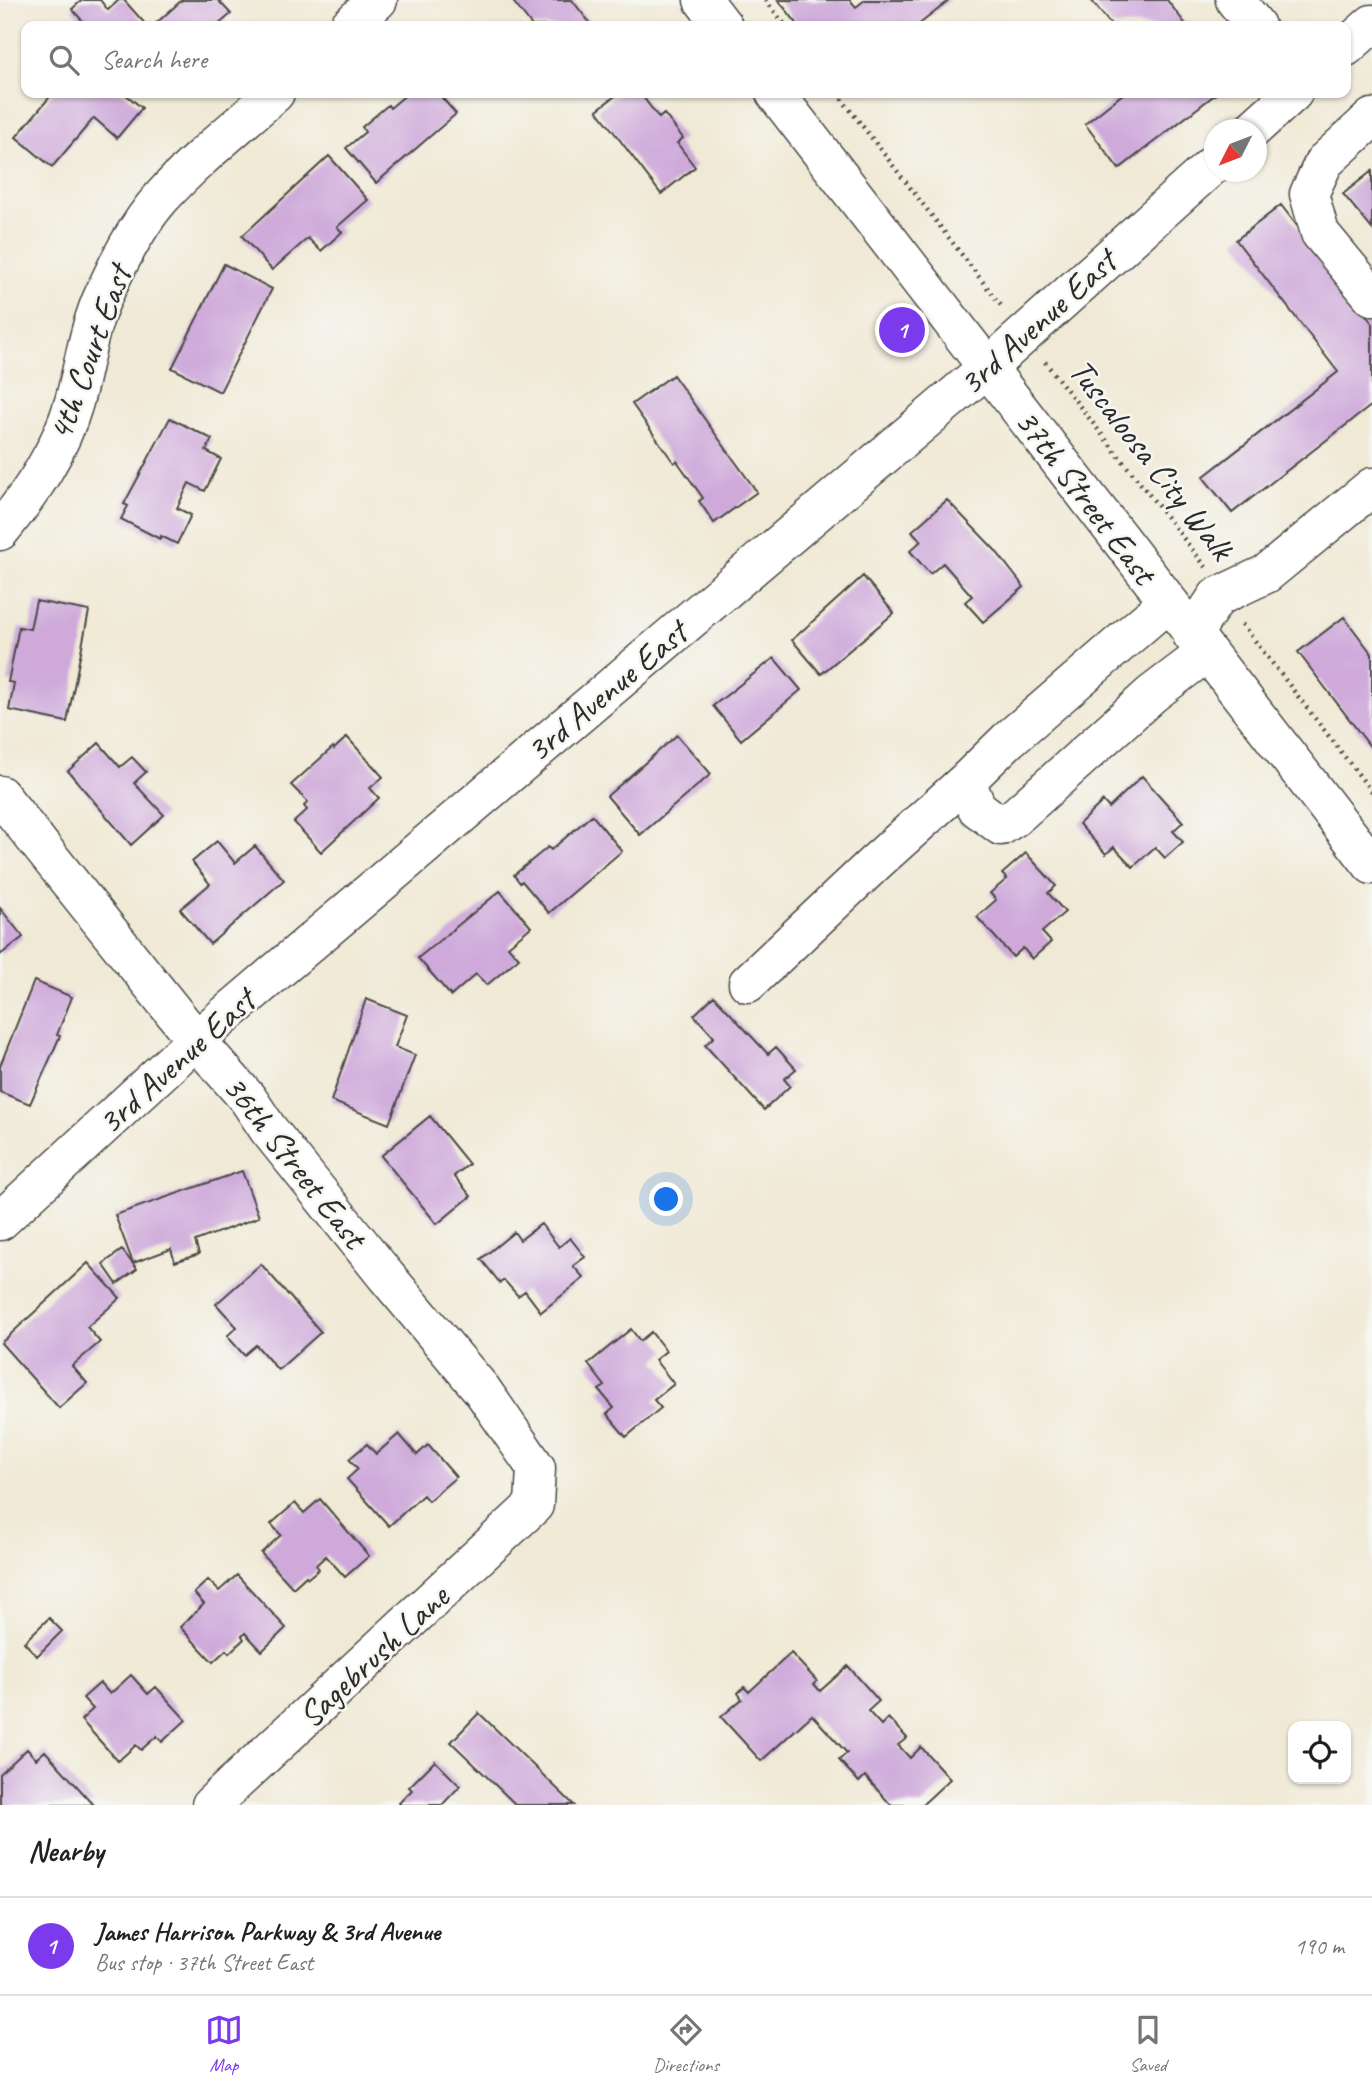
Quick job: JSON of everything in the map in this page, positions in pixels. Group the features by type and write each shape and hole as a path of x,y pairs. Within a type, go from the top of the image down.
{"street":[{"path":"355,21 378,0"},
{"path":"702,0 719,21"},
{"path":"1235,0 1252,21"},
{"path":"1351,43 1372,24"},
{"name":"4th Court East","path":"0,531 42,475 60,440 73,404 102,297 138,231 160,199 270,98"},
{"name":"37th Street East","path":"779,98 1372,865"},
{"path":"1264,119 1287,98"},
{"path":"1372,118 1324,162 1309,194 1320,233 1372,296"},
{"name":"3rd Avenue East","path":"0,1221 196,1040 988,367 1204,173"},
{"path":"966,781 977,808 1001,826 1015,817 1152,694 1199,644 1217,597 1232,605 1372,486"},
{"path":"748,983 1008,740 1167,603"},
{"name":"36th Street East","path":"0,795 196,1040 248,1099 268,1129 352,1234 482,1390 536,1468 534,1505"},
{"name":"Sagebrush Lane","path":"211,1805 534,1505"}],"path":[{"path":"765,0 782,21"},
{"name":"Tuscaloosa City Walk","path":"841,98 1232,605 1372,792"}],"building":[{"path":"82,0 100,0 108,10 119,0 124,0 143,21 83,21 72,9"},
{"path":"182,0 218,0 231,14 223,21 159,21"},
{"path":"512,0 572,0 588,21 528,21"},
{"path":"778,0 850,0 856,7 865,0 950,0 923,21 795,21"},
{"path":"1091,0 1167,0 1183,21 1108,21"},
{"path":"49,98 130,98 142,108 117,138 94,118 52,167 16,137"},
{"path":"402,98 442,98 456,114 376,183 346,148 365,132 362,127 388,105 390,108"},
{"path":"613,98 644,98 659,118 664,114 683,138 677,143 695,167 661,194 597,110"},
{"path":"1118,98 1211,98 1119,169 1085,124"},
{"path":"329,156 368,200 337,227 342,232 321,251 308,238 272,270 242,236"},
{"path":"1372,171 1372,229 1343,194"},
{"path":"1281,205 1372,323 1372,405 1232,513 1203,477 1338,372 1236,240"},
{"path":"224,264 272,289 220,392 172,368"},
{"path":"673,375 757,492 714,523 699,501 703,498 632,404"},
{"path":"170,418 212,439 206,451 221,459 205,491 189,483 177,508 191,515 177,544 161,536 160,539 121,519 128,506 124,504"},
{"path":"947,500 995,550 1024,587 983,622 965,602 972,596 943,563 930,574 910,551 921,541 912,531"},
{"path":"863,576 894,613 821,674 792,640"},
{"path":"36,601 89,611 67,722 9,710 14,683 8,682 19,627 30,629"},
{"path":"1344,617 1372,654 1372,749 1298,652"},
{"path":"774,658 801,690 741,740 713,706"},
{"path":"677,735 711,774 640,835 607,796"},
{"path":"347,737 383,777 370,788 379,798 321,852 294,822 307,810 304,806 308,802 291,785"},
{"path":"99,743 120,767 132,757 146,772 134,783 164,815 131,845 68,771"},
{"path":"1142,776 1183,822 1173,831 1183,842 1165,858 1155,847 1133,867 1114,847 1106,854 1079,824 1103,801 1109,808"},
{"path":"592,815 622,851 549,913 514,875 548,847 551,850"},
{"path":"217,841 235,863 255,846 284,880 210,944 180,909 210,884 192,862"},
{"path":"1026,853 1056,886 1048,893 1065,912 1042,932 1051,942 1032,959 1023,948 1013,957 977,917 996,900 990,893 1007,879 1002,874"},
{"path":"500,891 531,927 508,946 519,958 487,985 476,974 451,996 418,958"},
{"path":"0,908 23,937 0,955"},
{"path":"34,981 72,997 57,1035 60,1036 30,1104 0,1092 0,1066"},
{"path":"714,996 768,1054 776,1047 796,1069 784,1079 790,1086 764,1110 705,1045 714,1037 694,1015"},
{"path":"366,999 407,1015 395,1047 415,1055 389,1124 331,1101"},
{"path":"430,1116 469,1164 454,1176 471,1196 437,1224 381,1156"},
{"path":"242,1171 259,1217 195,1241 199,1254 175,1262 171,1249 133,1263 115,1215"},
{"path":"541,1224 559,1247 570,1238 585,1257 573,1266 584,1278 541,1312 525,1291 518,1296 504,1280 500,1283 481,1259 514,1232 520,1240"},
{"path":"122,1250 137,1269 117,1284 103,1264"},
{"path":"88,1263 120,1298 87,1327 100,1342 72,1366 87,1383 59,1408 1,1343"},
{"path":"261,1264 321,1332 278,1370 256,1345 244,1355 227,1336 237,1327 216,1304"},
{"path":"631,1329 640,1341 651,1332 666,1351 655,1360 674,1384 654,1400 661,1408 626,1437 607,1414 614,1408 599,1390 605,1386 588,1364"},
{"path":"399,1434 417,1455 428,1445 456,1477 428,1501 423,1495 389,1526 347,1479 358,1469 349,1459 367,1444 376,1454"},
{"path":"320,1499 369,1556 345,1577 326,1556 316,1565 319,1569 293,1588 261,1553 281,1535 271,1524 295,1503 304,1513"},
{"path":"237,1575 286,1628 262,1651 245,1633 242,1636 244,1639 229,1653 226,1650 213,1662 180,1627 204,1604 194,1593 208,1580 219,1591"},
{"path":"49,1618 62,1631 37,1656 24,1642"},
{"path":"791,1653 817,1681 814,1684 820,1691 848,1666 879,1701 868,1711 881,1725 888,1718 907,1738 898,1745 910,1758 921,1747 950,1779 922,1805 891,1805 865,1776 859,1782 839,1760 847,1753 812,1715 761,1761 721,1717 742,1699 738,1693 744,1687 749,1692"},
{"path":"131,1675 148,1694 156,1687 186,1720 162,1742 157,1736 141,1750 136,1745 118,1761 81,1720 93,1709 83,1698 100,1683 110,1694"},
{"path":"479,1713 574,1805 516,1805 451,1742"},
{"path":"27,1749 36,1759 45,1751 94,1805 0,1805 0,1774"},
{"path":"435,1761 460,1786 442,1805 401,1805 399,1803 412,1790 409,1787"}],"place":[{"name":"James Harrison Parkway & 3rd Avenue","path":"902,330"}]}
